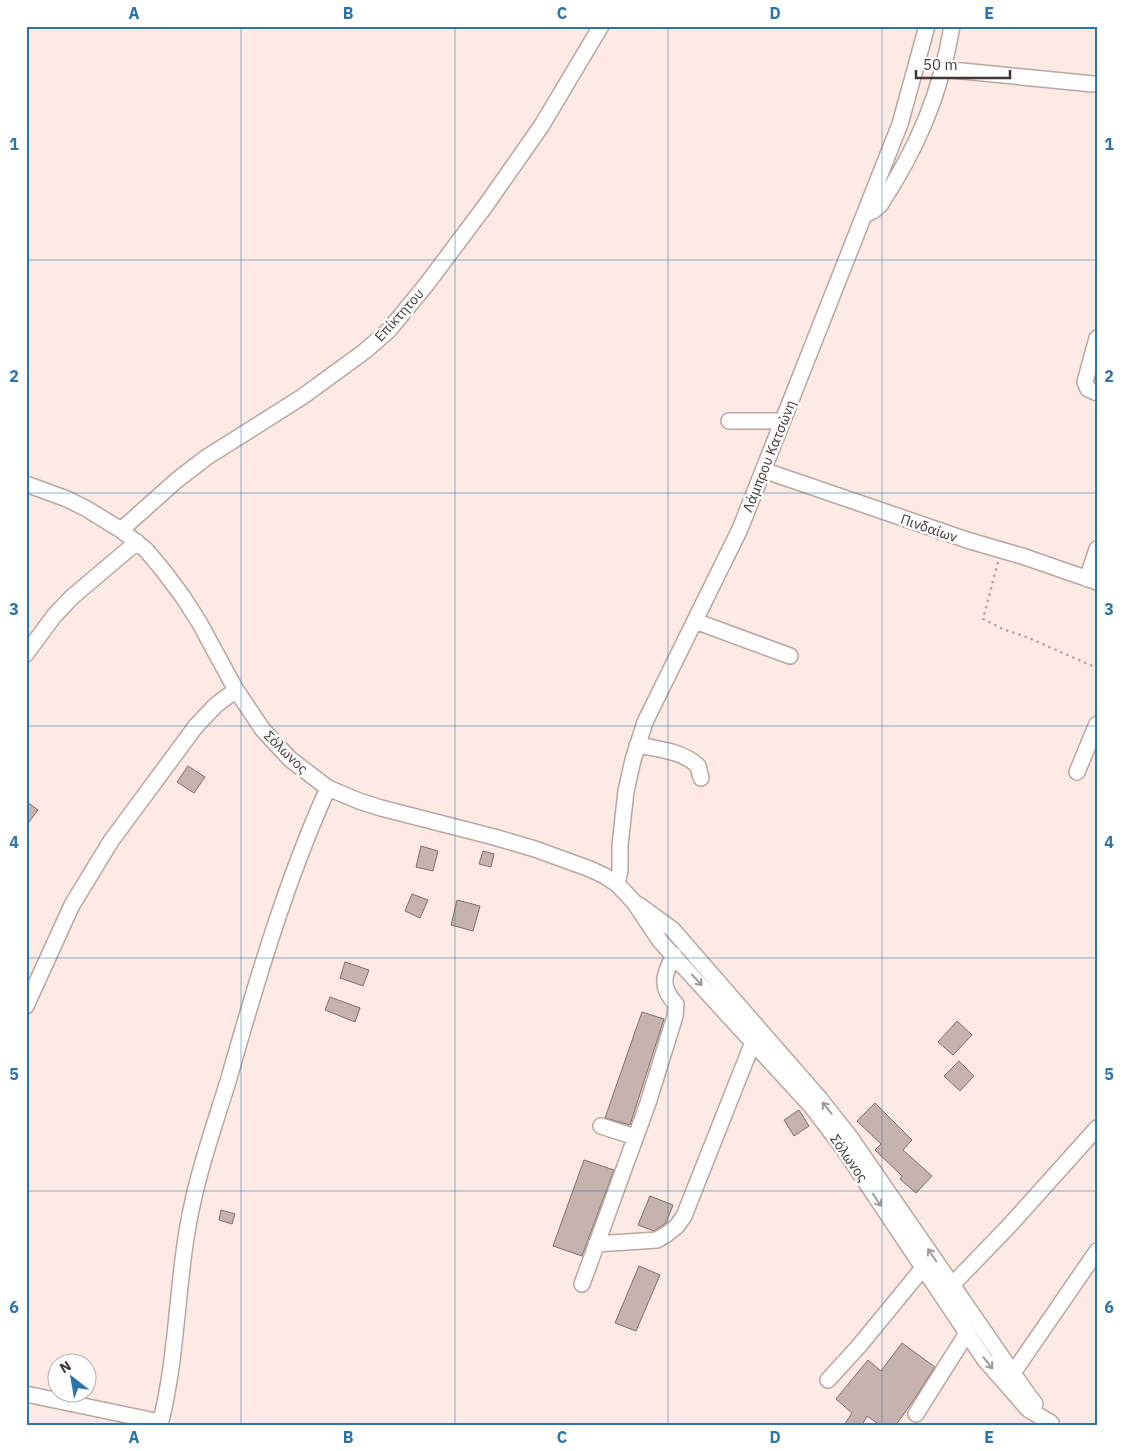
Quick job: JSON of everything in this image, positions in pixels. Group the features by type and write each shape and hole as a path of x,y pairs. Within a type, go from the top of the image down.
{"street":[{"name":"Επίκτητου","path":"120,530 177,480 207,457 308,392 365,351 389,330 426,285 486,205 542,125 601,26"},
{"name":"Λάμπρου Κατσώνη","path":"617,884 620,870 620,845 626,792 637,745 652,707 740,529 900,124 928,26"},
{"path":"864,216 873,212 880,205 910,157 929,112 952,26"},
{"path":"942,69 1092,84"},
{"path":"1097,338 1086,382 1088,389 1097,393"},
{"path":"729,421 783,421"},
{"name":"Πινδαίων","path":"763,470 957,537 1092,580"},
{"name":"Σόλωνος","path":"26,484 67,499 137,542 162,569 183,597 236,690 263,730 290,759 328,788 374,806 494,837 535,849 590,869 617,884 634,902 672,929 820,1099 850,1137 1013,1373 1052,1424"},
{"path":"26,654 54,616 72,597 137,542"},
{"path":"1092,580 1097,549"},
{"path":"695,621 790,656"},
{"path":"26,1006 72,905 111,841 196,726 216,705 236,690"},
{"path":"1077,772 1097,724"},
{"path":"637,745 664,750 693,761 700,768 701,778"},
{"path":"26,1394 160,1423 175,1342 186,1235 193,1199 247,1016 292,877 310,827 328,788"},
{"name":"Σόλωνος","path":"634,902 646,922 674,955 817,1114 843,1148 985,1360 1028,1409 1052,1424"},
{"path":"582,1284 648,1103 675,1016 676,1004 670,998 664,981 666,971 674,955"},
{"path":"596,1244 657,1240 677,1226 684,1216 753,1042"},
{"path":"601,1126 635,1137"},
{"path":"952,1285 1009,1226 1097,1128"},
{"path":"1013,1373 1091,1272 1097,1251"},
{"path":"828,1380 859,1346 923,1268"},
{"path":"916,1414 967,1333"}],"path":[{"path":"1001,550 983,619 1097,668"}],"building":[{"path":"188,766 205,777 194,793 177,782"},
{"path":"26,801 38,810 26,826"},
{"path":"421,846 438,851 433,871 416,867"},
{"path":"483,851 494,854 491,867 479,864"},
{"path":"412,894 428,900 420,918 405,911"},
{"path":"457,900 480,906 473,931 451,925"},
{"path":"345,962 369,970 363,986 340,978"},
{"path":"330,997 360,1008 355,1022 325,1010"},
{"path":"642,1012 664,1019 630,1125 605,1118"},
{"path":"957,1021 972,1035 953,1055 938,1042"},
{"path":"959,1061 974,1076 960,1091 944,1076"},
{"path":"875,1103 912,1140 903,1150 932,1176 916,1193 900,1179 902,1176 875,1150 881,1144 857,1121"},
{"path":"799,1110 809,1126 794,1136 784,1120"},
{"path":"584,1160 614,1170 582,1256 553,1246"},
{"path":"650,1196 673,1205 666,1223 654,1231 638,1225"},
{"path":"221,1210 235,1214 232,1224 219,1220"},
{"path":"639,1266 660,1275 636,1331 615,1323"},
{"path":"902,1343 935,1367 896,1425 880,1425 867,1416 862,1425 844,1425 852,1413 836,1399 868,1360 881,1371"}]}
